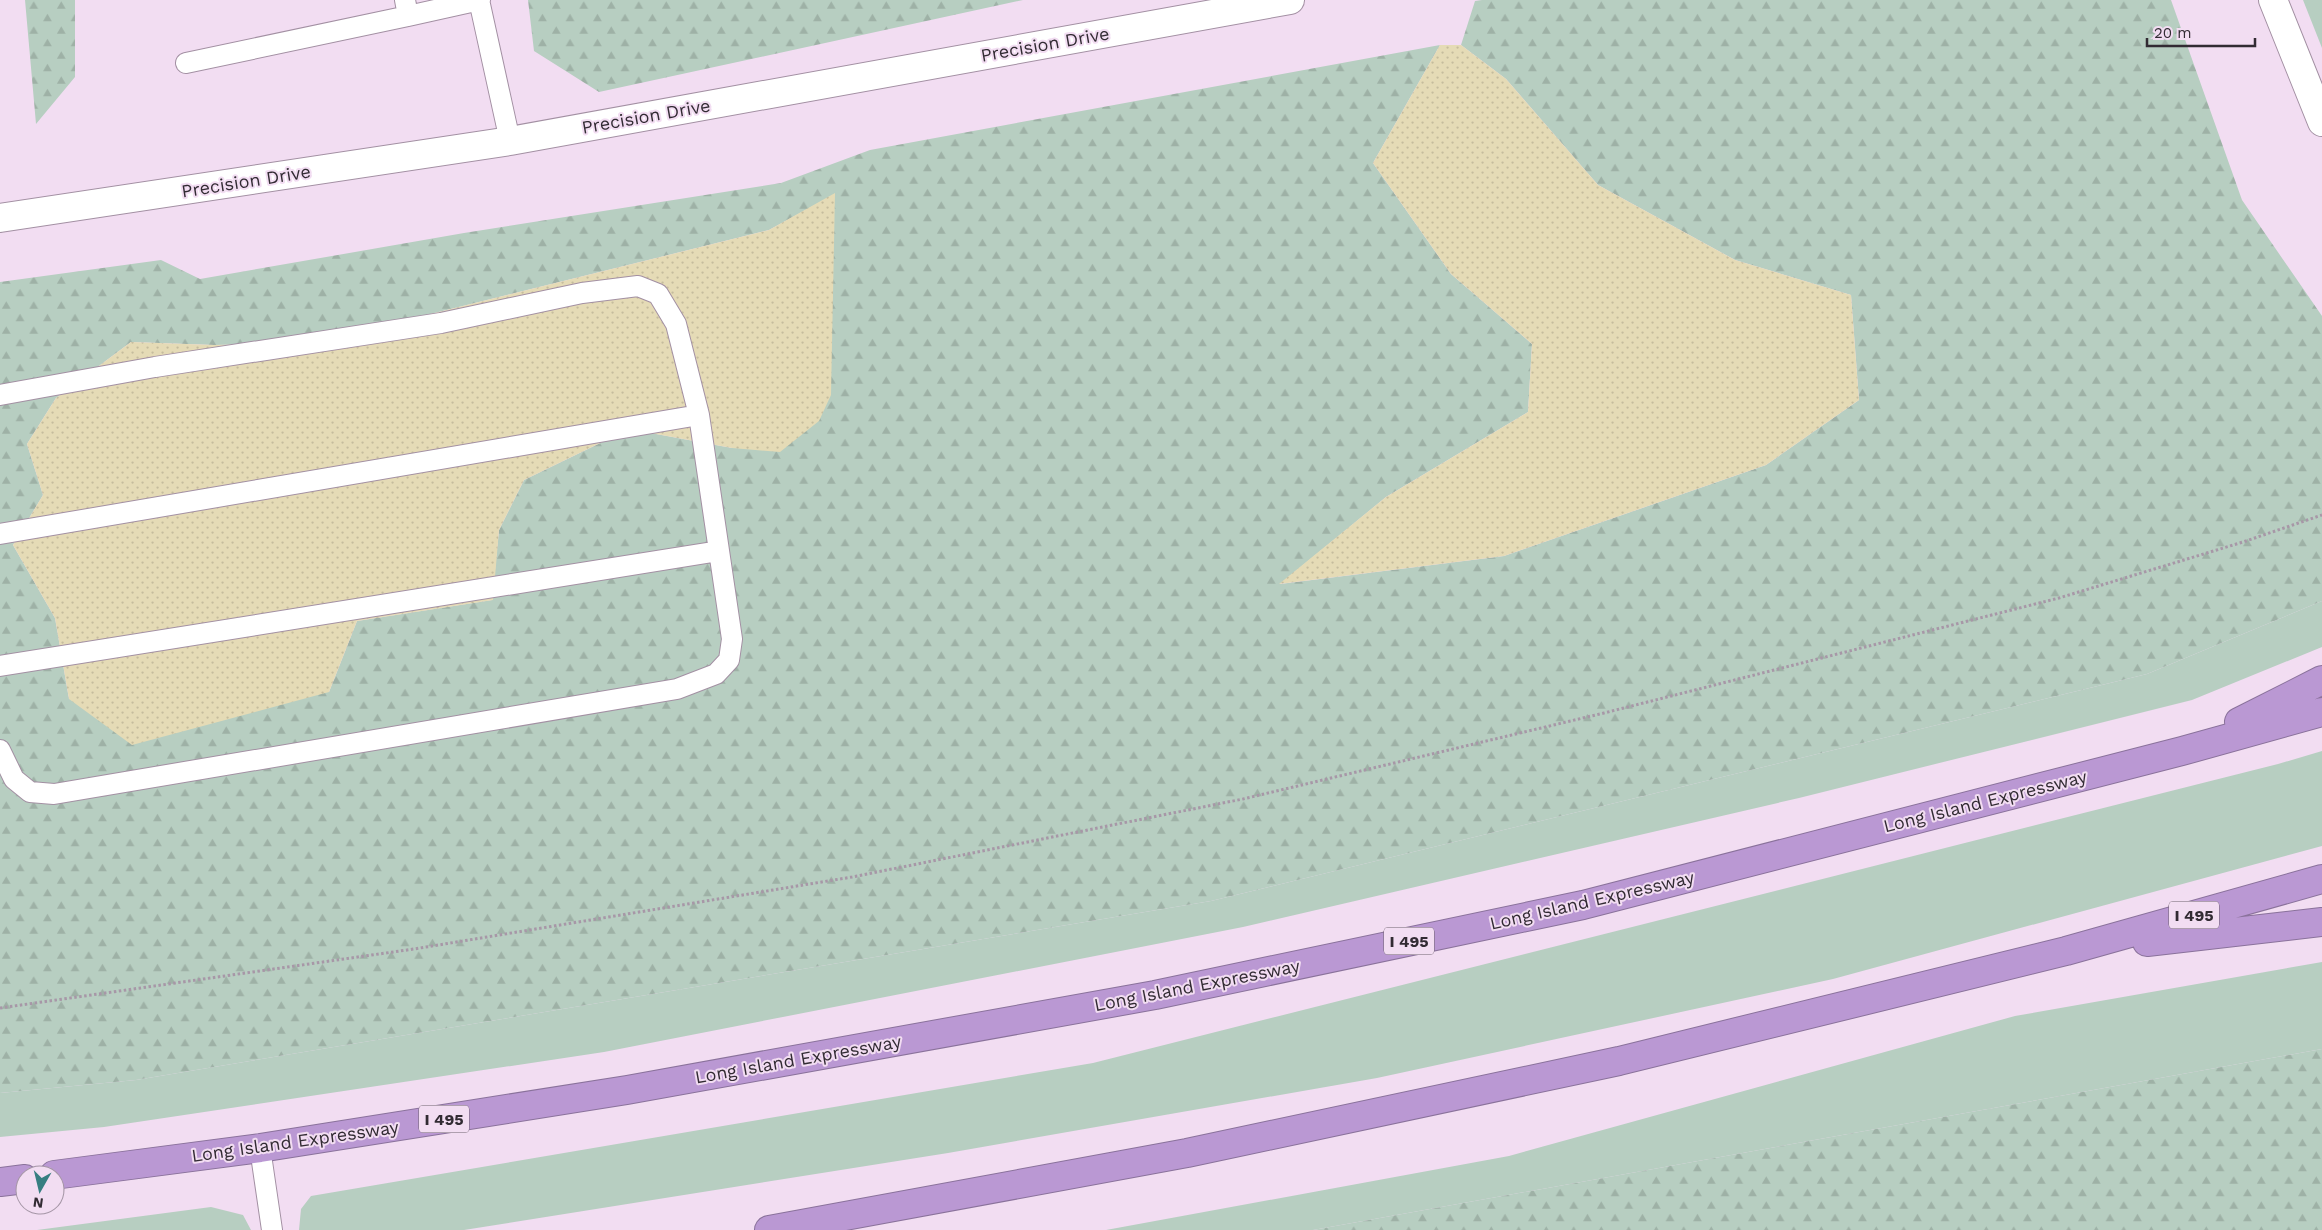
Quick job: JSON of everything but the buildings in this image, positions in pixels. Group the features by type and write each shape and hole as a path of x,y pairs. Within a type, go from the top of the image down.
{"highway":[{"path":"2182,751 2322,680"},
{"name":"Long Island Expressway","path":"65,1174 260,1148 627,1090 1165,993 1583,905 2182,751 2322,712"},
{"name":"I 495","path":"769,1230 1187,1153 1610,1063 2066,952 2322,879"},
{"path":"2066,952 2322,922"},
{"path":"0,1182 15,1180"}],"street":[{"name":"Precision Drive","path":"0,218 510,141 1290,0"},
{"path":"2273,0 2322,122"}],"lane":[{"path":"186,63 407,8 480,0 510,141"},
{"path":"0,395 155,367 441,323 582,292 638,286 658,294 676,324 699,415 732,639 729,660 716,674 677,689 54,794 30,792 14,779 0,750"},
{"path":"0,534 699,415"},
{"path":"0,666 719,550"},
{"path":"260,1148 272,1230"}],"path":[{"path":"0,1008 414,948 852,877 1243,799 1604,713 2059,598 2243,542 2322,515"}],"green space":[{"path":"25,0 75,0 75,77 36,124"},
{"path":"528,0 1023,0 599,92 534,51"},
{"path":"2171,0 2242,200 2322,316 2322,601 2147,674 1211,901 136,1080 0,1093 0,282 161,260 200,279 464,233 781,183 870,150 1440,45 1373,163 1451,274 1532,344 1528,412 1386,497 1280,584 1504,556 1766,465 1859,400 1851,295 1735,260 1598,185 1506,79 1461,45 1475,1","holes":["835,194 732,448 629,429 524,480 499,530 492,600 357,621 329,692 69,699 55,618 13,545 43,495 27,444 56,398 131,342 214,345 314,343 769,230"]},
{"path":"2303,0 2322,0 2322,48"},
{"path":"2322,601 2322,647 2192,700 1799,798 1243,927 604,1052 104,1127 0,1137 0,1093 136,1080 1211,901 2147,674"},
{"path":"2322,751 2322,846 1833,979 1377,1078 948,1153 464,1230 299,1230 301,1209 311,1196 1093,1063 2278,764"},
{"path":"2322,962 2322,1049 1313,1230 1106,1230 1509,1156 2015,1016"},
{"path":"2322,1049 2322,1230 1313,1230"},
{"path":"211,1207 243,1215 251,1230 37,1230"}],"sand":[{"path":"1440,45 1461,45 1506,79 1598,185 1735,260 1851,295 1859,400 1766,465 1504,556 1279,584 1386,497 1528,412 1532,344 1451,274 1373,163"},
{"path":"835,193 831,395 819,421 780,452 732,448 629,429 524,480 499,530 493,600 357,621 329,692 132,745 69,699 55,618 13,545 43,495 27,444 56,398 131,342 214,345 314,343 769,230"}]}
